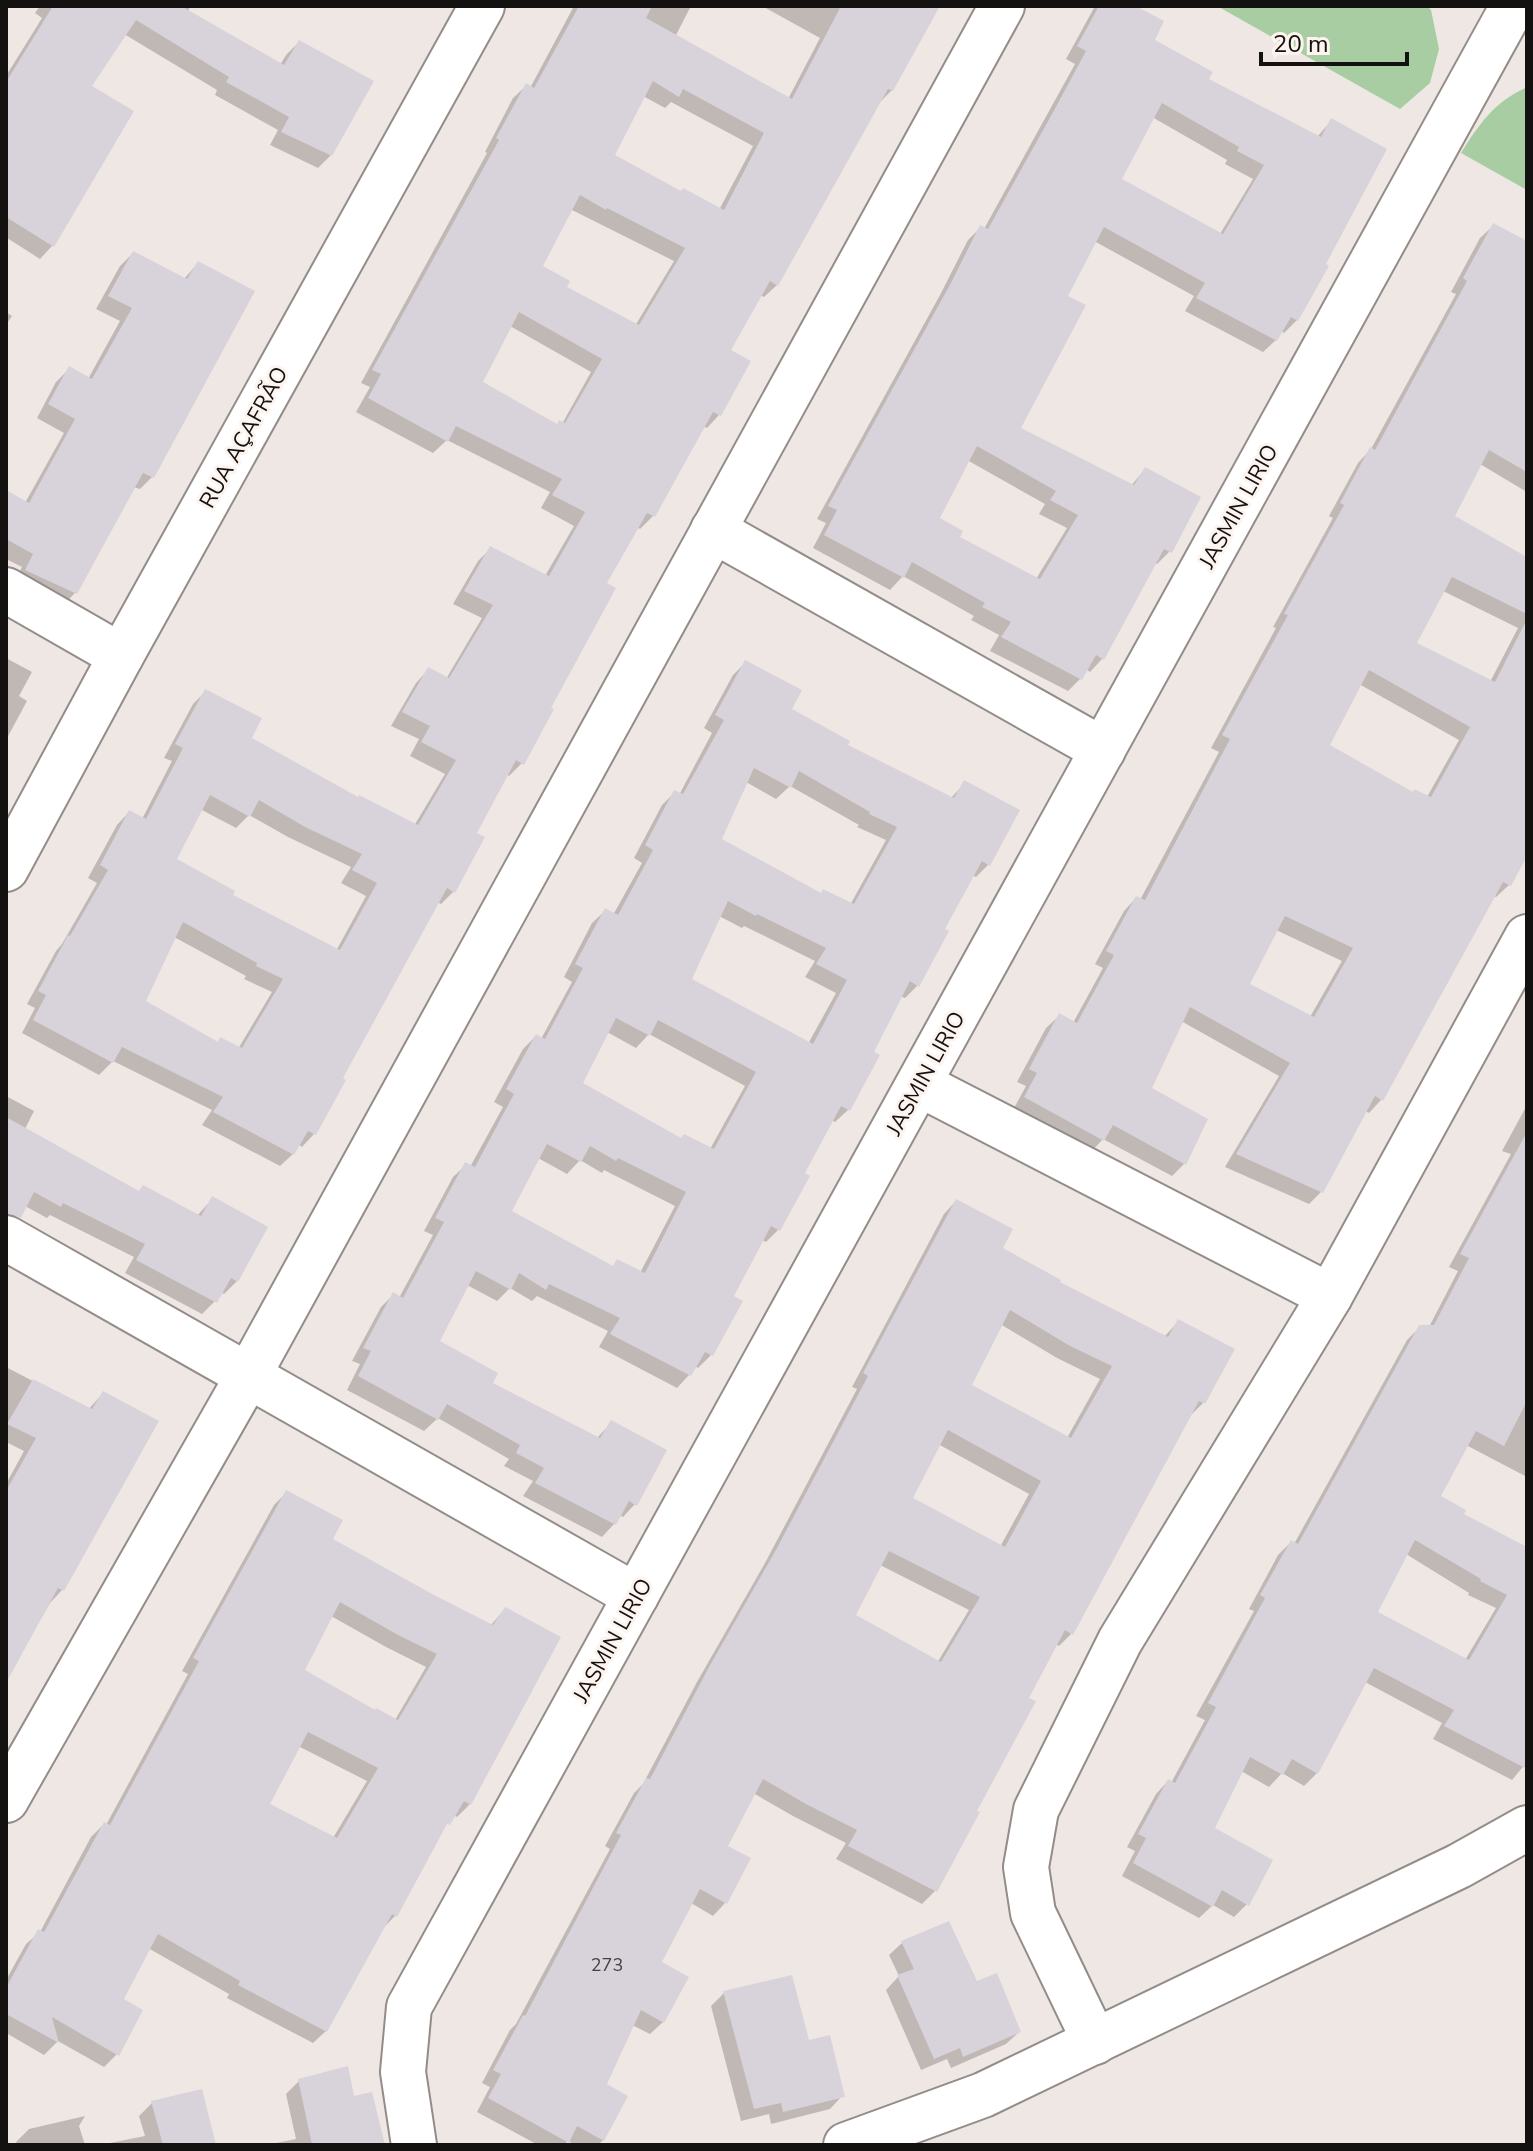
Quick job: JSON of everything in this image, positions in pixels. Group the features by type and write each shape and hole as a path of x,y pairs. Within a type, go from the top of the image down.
{"street":[{"name":"RUA AÇAFRÃO","path":"6,869 482,6"},
{"path":"6,1800 248,1376 1002,6"},
{"name":"JASMIN LIRIO","path":"414,2145 403,2072 409,2007 1508,16"},
{"path":"713,530 1103,750"},
{"path":"6,590 121,656"},
{"path":"1095,2042 1033,1913 1026,1867 1036,1810 1120,1641 1330,1296 1527,937"},
{"path":"919,1084 1330,1296"},
{"path":"6,1238 636,1596"},
{"path":"846,2145 983,2095 1459,1866 1527,1828"}],"green space":[{"path":"1217,6 1427,6 1431,10 1439,49 1430,83 1400,109"},
{"path":"1527,87 1527,190 1461,153 1488,115"}],"building":[{"path":"53,6 181,6 284,65 299,40 374,81 332,156 281,132 289,117 226,82 229,77 136,20 92,86 134,111 54,247 6,217 6,82"},
{"path":"579,6 652,6 646,18 792,99 841,6 940,6 893,91 888,89 778,286 770,281 731,350 751,361 721,416 713,412 655,517 647,513 607,583 616,588 551,708 554,709 524,765 516,760 477,833 485,837 455,893 447,888 343,1078 346,1080 316,1135 308,1131 294,1155 213,1112 223,1097 122,1047 113,1063 33,1020 46,995 38,991 108,870 100,865 129,810 146,819 183,748 175,744 205,689 262,718 252,738 358,797 418,825 456,760 421,742 430,726 402,712 428,667 449,678 493,605 464,591 490,546 549,576 585,512 552,495 562,479 456,426 448,442 368,398 381,374 372,370 499,140 496,138 526,83 534,88","holes":["653,81 679,97 683,89 764,133 724,210 683,188 681,191 615,155","580,195 685,248 639,325 567,287 570,281 543,266","519,312 602,359 565,423 559,420 557,424 483,382","210,795 250,817 259,800 305,827 362,854 352,870 377,883 340,950 233,895 235,891 177,859","183,922 283,979 242,1048 220,1037 218,1042 146,1001"]},
{"path":"1099,6 1136,6 1164,21 1155,40 1213,72 1209,79 1321,137 1331,118 1387,149 1298,321 1291,317 1277,341 1196,298 1205,283 1104,227 1068,296 1086,305 1021,428 1134,485 1145,467 1201,497 1172,553 1164,549 1104,660 1096,655 1082,680 1001,637 1011,622 982,607 985,603 912,562 904,578 824,535 837,510 828,506 980,225 988,229 1086,51 1077,46","holes":["1162,103 1264,165 1223,234 1122,179","977,446 1056,491 1050,500 1078,515 1040,579 960,537 963,531 940,518"]},
{"path":"1493,223 1527,241 1527,472 1489,450 1455,516 1527,557 1527,614 1452,577 1417,643 1495,682 1527,619 1527,856 1511,886 1503,882 1383,1101 1375,1096 1323,1193 1236,1154 1290,1063 1190,1007 1152,1088 1208,1119 1186,1165 1113,1125 1104,1141 1024,1097 1037,1073 1029,1069 1059,1013 1077,1023 1114,955 1106,951 1136,896 1145,900 1230,739 1222,735 1344,505 1340,503 1370,447 1375,450 1467,281 1463,278","holes":["1369,670 1470,727 1431,797 1414,789 1413,792 1330,745","1285,916 1353,948 1314,1017 1250,984"]},
{"path":"133,251 187,279 198,261 255,291 154,478 143,473 77,594 25,570 33,554 6,539 6,490 29,503 75,419 48,404 69,366 92,379 132,308 108,296"},
{"path":"745,660 802,690 792,709 850,741 848,745 954,798 964,780 1020,810 990,866 982,861 945,929 949,931 919,987 910,981 874,1052 880,1055 850,1111 841,1106 805,1173 810,1176 780,1231 771,1226 734,1296 743,1301 713,1356 705,1352 691,1376 610,1334 620,1318 549,1284 546,1290 519,1273 511,1290 476,1271 440,1341 498,1373 493,1383 600,1438 611,1420 667,1450 637,1506 629,1501 616,1525 535,1483 544,1468 516,1453 520,1445 447,1404 438,1420 358,1376 371,1351 363,1348 393,1292 403,1298 444,1222 435,1218 465,1162 475,1167 514,1094 506,1089 536,1034 545,1039 583,968 575,964 605,908 618,915 653,850 645,845 674,790 683,794 724,720 715,715","holes":["754,768 791,788 799,771 869,814 897,827 854,904 823,889 821,893 722,839","728,901 826,948 816,964 847,980 813,1044 692,979","616,1018 650,1036 658,1020 756,1072 714,1149 684,1134 681,1138 583,1083","547,1144 581,1162 590,1146 686,1192 645,1273 617,1259 613,1266 512,1211"]},
{"path":"6,1117 139,1191 143,1185 201,1216 212,1196 268,1227 238,1282 231,1278 217,1303 136,1260 145,1244 34,1192 21,1218 6,1213"},
{"path":"1527,1132 1527,1401 1504,1446 1476,1431 1441,1496 1466,1510 1464,1514 1527,1547 1527,1769 1444,1726 1454,1710 1374,1668 1318,1774 1292,1759 1283,1775 1250,1757 1215,1828 1273,1860 1249,1906 1222,1890 1213,1907 1133,1863 1146,1838 1138,1834 1168,1779 1175,1783 1216,1707 1208,1703 1265,1598 1260,1595 1291,1540 1298,1544 1419,1325 1434,1325 1469,1258 1460,1254","holes":["1415,1540 1507,1595 1469,1660 1378,1612"]},
{"path":"956,1199 1013,1229 1003,1248 1060,1282 1168,1337 1178,1319 1235,1349 1205,1404 1199,1401 1073,1635 1065,1630 1029,1698 1036,1701 937,1892 848,1846 857,1830 763,1779 728,1846 751,1858 727,1904 700,1889 662,1962 689,1977 664,2023 641,2010 607,2084 628,2096 604,2141 577,2126 569,2143 488,2098 501,2074 493,2070 621,1835 616,1833 646,1778 650,1779 777,1548 868,1376 863,1373","holes":["1010,1310 1070,1346 1112,1366 1071,1438 972,1385","948,1430 1041,1481 1005,1547 913,1498","889,1551 980,1597 941,1662 856,1615"]},
{"path":"33,1379 92,1409 103,1391 159,1421 64,1591 58,1588 6,1683 6,1491 36,1438 7,1424"},
{"path":"286,1490 343,1520 333,1539 434,1595 493,1625 505,1607 561,1637 471,1805 464,1801 450,1825 447,1824 397,1917 392,1914 327,2032 238,1985 240,1981 158,1934 124,1999 143,2010 119,2056 52,2017 59,2043 6,2014 6,1988 38,1929 44,1932 104,1822 110,1825 199,1661 193,1658","holes":["340,1602 437,1654 398,1720 305,1670","308,1732 378,1768 337,1838 270,1804"]},
{"path":"949,1921 977,1981 997,1973 1021,2032 963,2057 960,2048 934,2059 897,1975 914,1969 901,1941"},
{"path":"792,1975 809,2040 830,2035 845,2097 783,2112 781,2103 754,2109 723,1991"},
{"path":"348,2066 354,2096 372,2092 385,2145 312,2145 298,2079"},
{"path":"202,2089 216,2145 163,2145 151,2101"}]}
